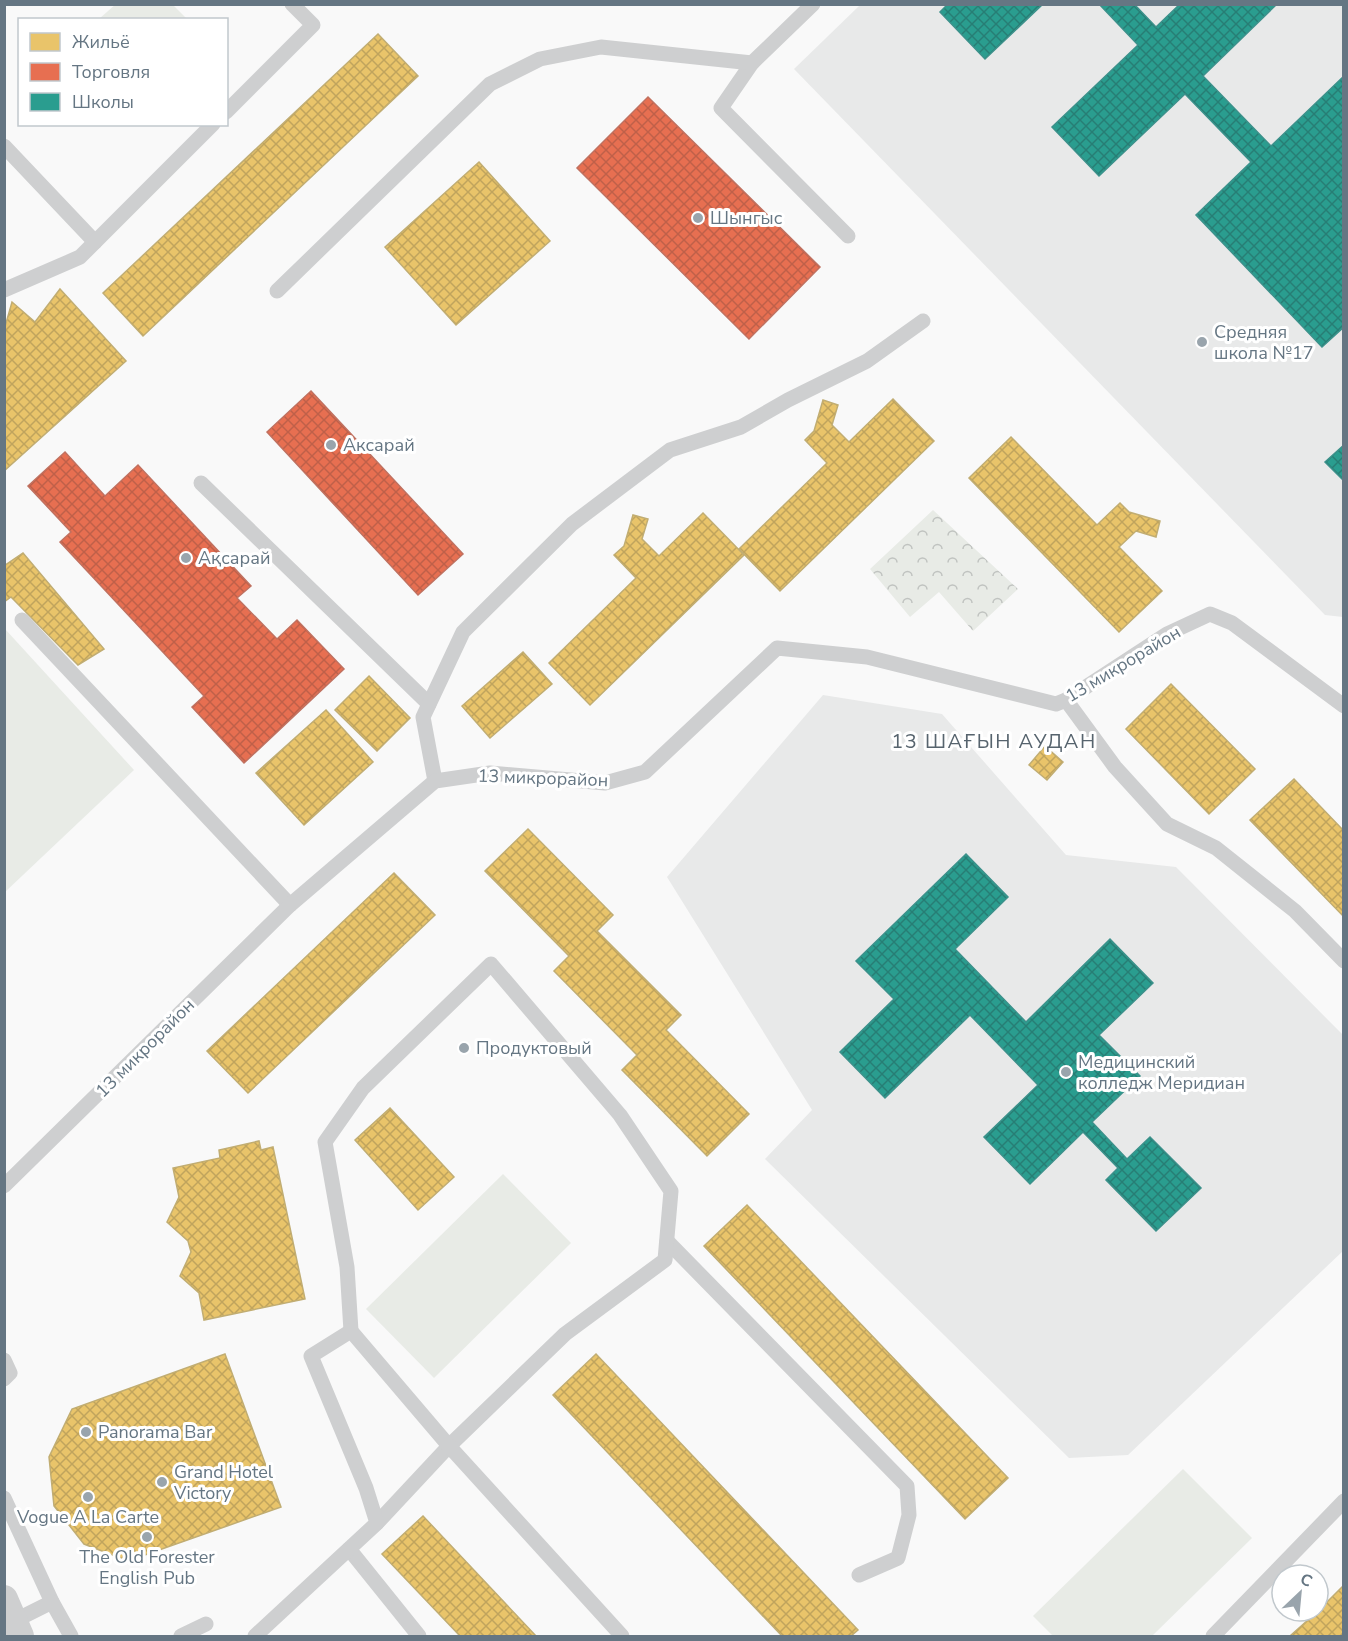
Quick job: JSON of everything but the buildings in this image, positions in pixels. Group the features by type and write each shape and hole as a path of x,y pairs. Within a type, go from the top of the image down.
{"lane":[{"path":"228,110 313,26 292,4"},
{"path":"813,4 752,63 721,108 848,236"},
{"path":"277,291 490,84 540,59 601,47 752,63"},
{"path":"4,290 80,257 211,126"},
{"path":"4,146 95,242"},
{"path":"435,781 423,717 463,632 572,524 670,450 741,427 788,400 867,361 923,321"},
{"path":"201,483 429,704"},
{"name":"13 микрорайон","path":"4,1186 290,905 435,781 489,773 605,783 645,772 777,648 867,657 1056,704 1066,700 1167,634 1210,614 1232,623 1344,706"},
{"path":"22,620 290,905"},
{"path":"1066,700 1115,767 1167,824 1216,848 1294,911 1344,962"},
{"path":"255,1636 377,1523 449,1446 565,1334 665,1260 671,1191 620,1115 491,964 363,1088 325,1142 347,1267 351,1331 449,1446 622,1636"},
{"path":"667,1241 907,1486 909,1515 898,1558 859,1575"},
{"path":"351,1331 311,1356 366,1488 377,1523"},
{"path":"4,1360 10,1373 4,1379"},
{"path":"4,1498 52,1602 71,1636"},
{"path":"1213,1636 1344,1501"},
{"path":"349,1549 419,1636"},
{"path":"11,1621 52,1602"},
{"path":"181,1636 206,1624"}],"shaded area":[{"name":"Средняя школа №17","path":"860,5 1343,5 1343,617 1325,615 794,69"},
{"name":"Медицинский колледж Меридиан","path":"823,695 942,714 1066,855 1176,867 1343,1035 1343,1251 1128,1455 1069,1458 765,1159 812,1110 667,877"}],"green space":[{"path":"116,4 173,5 186,18 100,18"},
{"path":"933,510 1018,589 973,631 939,592 910,617 870,569"},
{"path":"5,629 134,770 5,892"},
{"path":"503,1174 571,1243 434,1378 366,1309"},
{"path":"1183,1469 1252,1538 1152,1636 1053,1636 1033,1616"}],"place":[{"name":"Шынгыс","path":"698,218"},
{"name":"Средняя школа №17","path":"1202,342"},
{"name":"Аксарай","path":"331,445"},
{"name":"Ақсарай","path":"186,558"},
{"name":"Продуктовый","path":"464,1048"},
{"name":"Медицинский колледж Меридиан","path":"1066,1072"},
{"name":"Panorama Bar","path":"86,1432"},
{"name":"Grand Hotel Victory","path":"162,1482"},
{"name":"Vogue A La Carte","path":"88,1497"},
{"name":"The Old Forester English Pub","path":"147,1537"}],"district":[{"name":"13 ШАҒЫН АУДАН","path":"994,741"}]}
